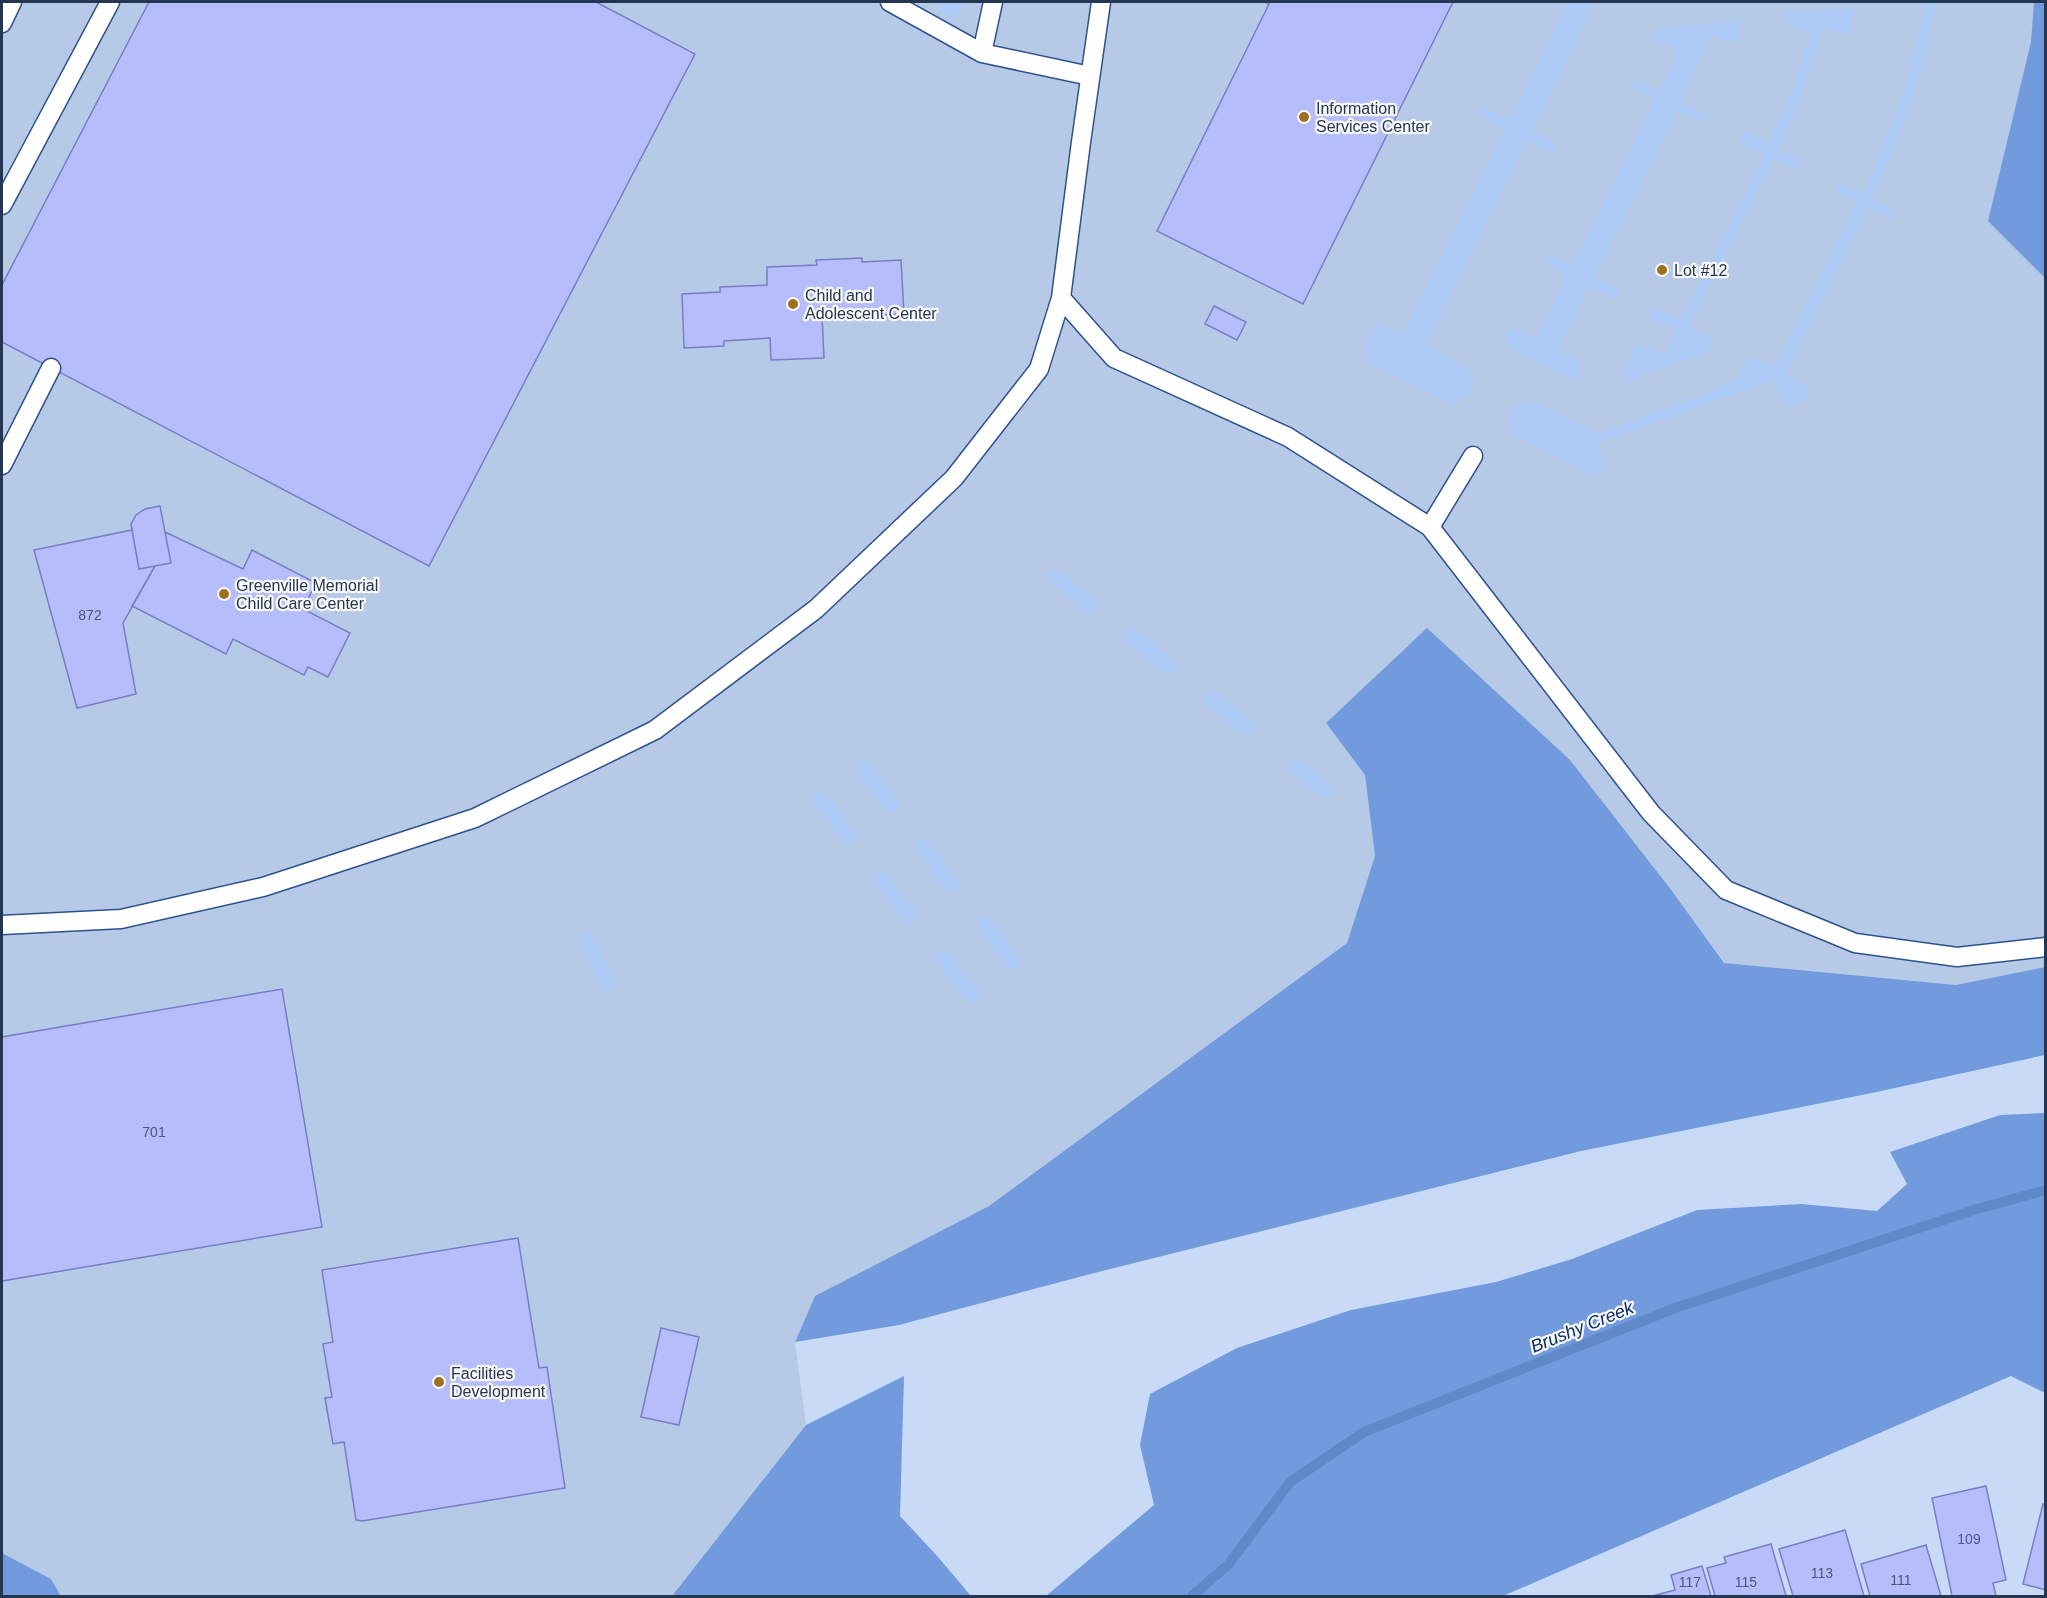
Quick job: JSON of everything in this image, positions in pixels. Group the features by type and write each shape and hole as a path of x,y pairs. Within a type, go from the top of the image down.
{"lane":[{"path":"2,23 12,2"},
{"path":"2,206 110,2"},
{"path":"890,2 982,53 1090,76"},
{"path":"982,53 993,2"},
{"path":"2,925 121,919 263,887 475,819 655,730 816,609 954,478 1039,369 1061,297 1101,2"},
{"path":"1061,297 1114,358 1288,437 1430,527 1651,813 1726,890 1855,943 1957,957 2046,946"},
{"path":"2,465 51,368"},
{"path":"1430,527 1473,456"}],"shaded area":[{"path":"2,2 2045,2 2045,967 1956,985 1724,963 1672,891 1326,723 1365,775 1375,856 1347,943 989,1206 815,1296 795,1342 806,1425 672,1596 61,1596 51,1579 2,1553"},
{"path":"943,2 962,2 960,11 953,18 946,17 940,10"},
{"path":"1568,2 1592,2 1575,47 1532,131 1555,143 1556,147 1554,151 1549,151 1528,140 1426,346 1465,366 1472,373 1473,379 1469,394 1451,403 1371,364 1366,354 1366,344 1370,334 1377,326 1402,335 1505,129 1480,116 1481,109 1485,108 1510,120"},
{"path":"1925,2 1936,2 1926,53 1902,127 1871,198 1894,210 1895,217 1889,218 1868,207 1785,374 1808,387 1803,401 1783,404 1774,380 1598,443 1605,466 1601,474 1589,473 1513,434 1510,427 1510,415 1516,406 1528,401 1535,402 1599,433 1729,385 1739,376 1748,358 1758,359 1776,367 1858,202 1836,189 1835,184 1841,182 1863,194 1883,147 1915,51"},
{"path":"2034,2 2046,2 2045,278 1988,221 2031,42"},
{"path":"1851,8 1852,21 1847,34 1822,29 1802,97 1778,149 1800,161 1801,167 1795,169 1774,158 1689,325 1711,338 1711,348 1706,353 1622,382 1621,375 1637,344 1642,344 1664,355 1676,330 1650,317 1651,309 1655,308 1680,321 1764,154 1741,142 1740,136 1746,133 1768,144 1791,94 1812,31 1785,23 1784,16 1788,13"},
{"path":"1741,21 1742,25 1736,43 1709,36 1681,102 1705,114 1706,119 1703,121 1677,111 1594,277 1616,289 1617,297 1612,298 1590,287 1558,350 1581,363 1579,375 1570,378 1506,344 1505,337 1509,329 1514,328 1536,338 1567,275 1543,261 1544,257 1550,255 1572,266 1655,99 1631,87 1631,81 1636,80 1658,92 1678,51 1655,39 1652,35 1654,30"},
{"path":"1059,570 1096,601 1097,609 1090,613 1086,612 1048,580 1049,571"},
{"path":"1427,628 1570,760 1672,891 1724,963 1956,985 2045,967 2045,1055 1872,1093 1581,1151 1098,1272 899,1325 795,1342 815,1296 989,1206 1347,943 1375,856 1365,775 1326,723"},
{"path":"1134,629 1175,661 1175,669 1172,672 1166,673 1127,644 1125,636 1128,631"},
{"path":"1211,691 1217,693 1254,722 1255,731 1245,735 1205,703 1204,697"},
{"path":"862,758 867,760 898,800 895,810 890,812 885,810 855,770 855,762"},
{"path":"1296,758 1332,785 1334,794 1330,797 1322,797 1288,770"},
{"path":"816,792 826,794 855,832 856,837 853,842 848,844 843,842 813,803 812,799"},
{"path":"920,839 926,839 929,842 958,880 960,883 956,890 946,889 915,848"},
{"path":"877,871 885,872 917,913 914,921 905,921 874,882 874,874"},
{"path":"985,917 990,920 1020,958 1021,962 1017,969 1007,967 977,928 979,919"},
{"path":"586,933 595,937 615,983 609,992 602,990 580,942 581,937"},
{"path":"947,951 979,990 979,996 975,1001 967,1002 936,962 937,953"},
{"path":"2045,1113 2045,1393 2011,1376 1503,1596 1046,1596 1154,1505 1140,1445 1150,1394 1237,1348 1351,1310 1496,1282 1572,1259 1697,1210 1802,1204 1877,1211 1907,1184 1890,1152 2000,1115"},
{"path":"904,1376 900,1516 971,1596 672,1596 806,1425"},
{"path":"2,1553 51,1579 61,1596 2,1596"}],"building":[{"path":"149,2 596,2 695,54 429,566 2,342 2,285"},
{"name":"Information Services Center","path":"1270,2 1453,2 1303,304 1157,231"},
{"name":"Child and Adolescent Center","path":"862,258 862,262 901,260 904,314 822,315 824,358 771,360 770,338 724,341 724,346 684,348 682,294 720,292 720,287 767,285 767,267 817,265 816,260"},
{"path":"1214,306 1246,322 1237,340 1205,324"},
{"path":"160,506 171,563 139,569 131,524 136,515 145,509"},
{"path":"132,530 139,569 155,566 123,623 136,694 77,708 34,550"},
{"name":"Greenville Memorial Child Care Center","path":"165,532 243,569 252,550 316,583 303,609 350,633 328,677 308,667 304,675 233,639 226,654 132,606 155,566 171,563"},
{"path":"282,989 322,1227 2,1281 2,1037"},
{"name":"Facilities Development","path":"518,1238 539,1368 547,1367 565,1488 362,1521 356,1520 344,1442 333,1444 325,1398 332,1397 323,1344 333,1342 322,1270"},
{"path":"661,1328 699,1337 679,1425 641,1417"},
{"path":"1986,1486 2006,1580 1993,1583 1996,1596 1952,1596 1932,1498"},
{"path":"2043,1504 2046,1505 2046,1590 2023,1584"},
{"path":"1845,1530 1864,1596 1793,1596 1779,1549"},
{"path":"1771,1544 1786,1596 1715,1596 1707,1568 1726,1563 1724,1557"},
{"path":"1926,1545 1941,1596 1870,1596 1861,1564"},
{"path":"1702,1566 1711,1596 1652,1596 1675,1590 1671,1575"}],"waterway":[{"name":"Brushy Creek","path":"1192,1596 1228,1565 1290,1482 1364,1432 1675,1308 1977,1209 2046,1190"}],"place":[{"name":"Information Services Center","path":"1304,117"},
{"name":"Lot #12","path":"1662,270"},
{"name":"Child and Adolescent Center","path":"793,304"},
{"name":"Greenville Memorial Child Care Center","path":"224,594"},
{"name":"Facilities Development","path":"439,1382"}]}
